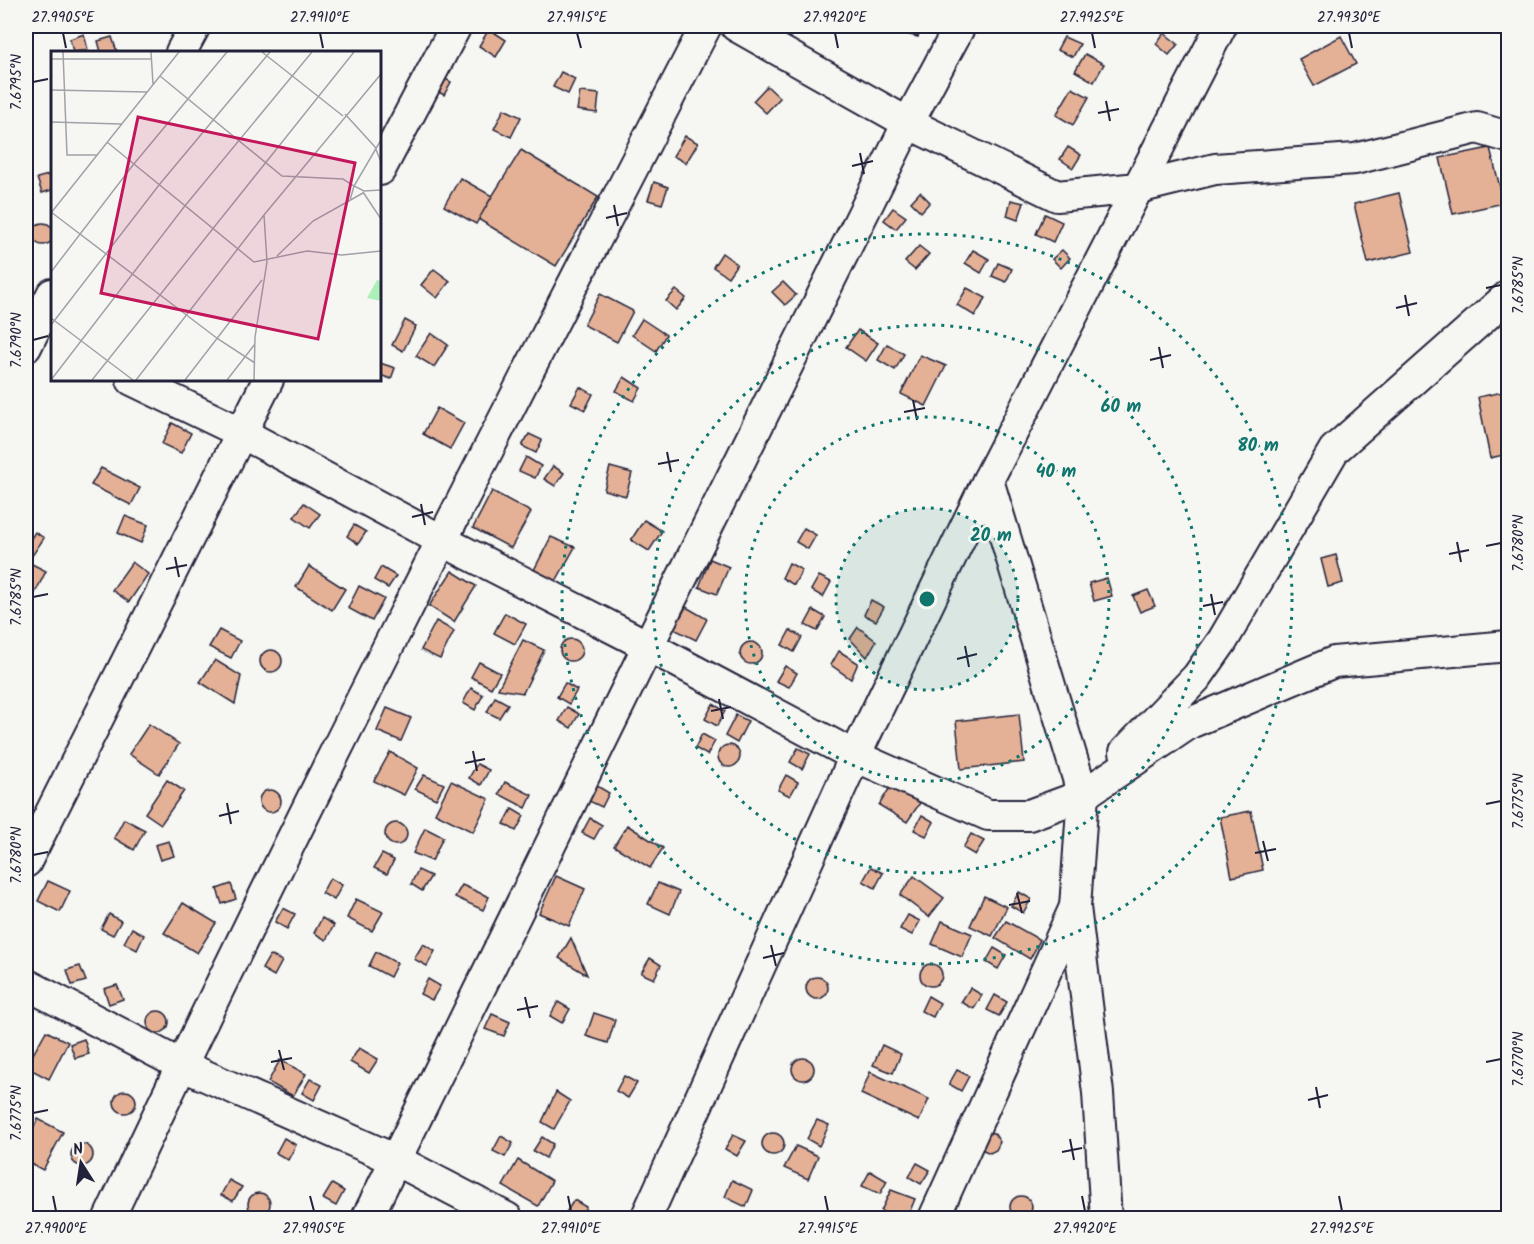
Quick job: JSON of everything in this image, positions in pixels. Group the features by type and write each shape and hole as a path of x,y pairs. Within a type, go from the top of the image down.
{"street":[{"path":"182,51 195,26"},
{"path":"381,168 456,26"},
{"path":"109,1218 181,1065 441,540 706,26"},
{"path":"736,26 908,123 1058,196 1138,188 1215,169 1355,159 1477,128 1509,137"},
{"path":"367,1218 908,123 960,26"},
{"path":"646,1218 855,756 988,480 1221,26"},
{"path":"34,337 51,296"},
{"path":"1083,795 1197,677 1223,640 1334,450 1509,296"},
{"path":"134,381 240,432 441,540 855,756 988,815 1029,814 1083,795 1190,723 1334,662 1509,646"},
{"path":"26,862 267,381"},
{"path":"988,480 1083,795 1075,907 1098,1093 1106,1218"},
{"path":"934,1218 1075,907"},
{"path":"26,984 181,1065 396,1160 507,1218"}],"building":[{"path":"883,26 921,26 918,37 882,28"},
{"path":"489,29 506,40 496,57 479,46"},
{"path":"1164,33 1178,44 1169,55 1156,44"},
{"path":"84,34 88,50 73,51 70,39"},
{"path":"1341,36 1356,64 1314,86 1299,59"},
{"path":"112,37 117,51 101,51 98,41"},
{"path":"1064,37 1080,44 1073,57 1057,50"},
{"path":"1085,54 1104,64 1094,82 1075,71"},
{"path":"561,72 575,79 568,94 553,87"},
{"path":"440,76 451,82 444,95 433,89"},
{"path":"767,86 780,98 766,113 753,101"},
{"path":"1072,88 1089,97 1073,125 1056,115"},
{"path":"580,92 599,94 597,113 577,110"},
{"path":"504,109 521,117 511,137 494,129"},
{"path":"685,136 698,143 686,163 673,156"},
{"path":"1068,147 1081,155 1073,168 1060,159"},
{"path":"1490,148 1504,203 1453,214 1440,158"},
{"path":"521,150 598,197 556,266 478,219"},
{"path":"51,174 51,190 42,193 37,178"},
{"path":"460,178 492,196 476,224 444,206"},
{"path":"654,182 668,187 662,204 648,200"},
{"path":"920,192 930,202 921,212 911,202"},
{"path":"1399,193 1413,252 1368,263 1354,204"},
{"path":"1011,200 1024,203 1018,220 1007,216"},
{"path":"893,208 906,217 896,229 884,220"},
{"path":"1045,214 1062,222 1053,242 1036,234"},
{"path":"47,224 51,226 51,242 43,245 35,242 32,234 35,226"},
{"path":"919,246 929,254 915,270 905,262"},
{"path":"973,250 989,259 981,273 965,263"},
{"path":"1062,250 1070,258 1061,268 1052,259"},
{"path":"722,253 737,264 728,277 713,267"},
{"path":"998,263 1012,269 1006,282 992,276"},
{"path":"434,269 450,281 437,298 421,285"},
{"path":"783,282 796,295 785,305 772,292"},
{"path":"967,288 986,298 975,316 957,305"},
{"path":"676,290 686,298 676,310 666,301"},
{"path":"600,294 633,311 617,342 584,325"},
{"path":"642,319 666,335 656,351 632,335"},
{"path":"405,320 416,326 403,351 392,345"},
{"path":"858,330 878,343 866,361 846,347"},
{"path":"431,333 448,345 434,367 416,356"},
{"path":"887,344 904,354 895,370 878,360"},
{"path":"920,355 946,366 926,406 901,394"},
{"path":"381,363 395,368 391,379 381,375"},
{"path":"624,377 641,388 634,401 616,391"},
{"path":"580,387 593,394 585,410 571,403"},
{"path":"1508,391 1508,454 1490,458 1478,397"},
{"path":"437,408 464,423 450,449 423,434"},
{"path":"172,423 191,433 181,453 162,444"},
{"path":"529,434 542,440 536,453 522,446"},
{"path":"526,457 541,466 535,478 519,471"},
{"path":"553,466 564,473 555,486 544,479"},
{"path":"610,467 632,473 626,496 604,490"},
{"path":"101,468 140,488 131,505 91,485"},
{"path":"492,491 531,512 511,548 473,528"},
{"path":"304,503 320,514 310,528 294,517"},
{"path":"125,516 148,525 141,543 118,533"},
{"path":"644,520 662,531 649,551 631,540"},
{"path":"354,525 366,532 358,544 347,536"},
{"path":"804,528 816,535 808,549 796,542"},
{"path":"35,532 44,538 32,556 26,551 26,546"},
{"path":"551,537 575,547 556,581 534,570"},
{"path":"1336,555 1343,583 1328,587 1321,559"},
{"path":"710,559 729,567 717,594 699,587"},
{"path":"26,561 46,571 30,603 26,601"},
{"path":"132,562 148,574 129,602 112,590"},
{"path":"789,563 802,570 794,585 782,578"},
{"path":"309,566 345,589 332,610 296,587"},
{"path":"381,567 396,576 388,588 374,580"},
{"path":"452,571 476,586 454,622 429,606"},
{"path":"819,576 831,582 823,597 811,590"},
{"path":"1107,578 1112,596 1094,601 1089,583"},
{"path":"359,586 384,599 372,621 348,608"},
{"path":"1148,590 1155,606 1140,612 1133,596"},
{"path":"871,600 884,607 876,621 864,615"},
{"path":"686,607 707,619 696,640 674,629"},
{"path":"813,610 825,617 817,631 805,625"},
{"path":"505,613 526,624 515,644 494,633"},
{"path":"436,621 454,631 440,659 421,650"},
{"path":"858,627 876,641 867,657 850,639"},
{"path":"219,630 240,641 231,658 209,647"},
{"path":"790,630 802,637 794,652 782,645"},
{"path":"571,639 579,642 582,650 579,658 571,661 563,658 560,650 563,642"},
{"path":"523,640 544,650 523,693 498,689"},
{"path":"751,642 759,645 762,653 759,661 751,664 743,661 740,653 743,645"},
{"path":"271,650 281,657 282,661 275,671 271,672 261,665 260,661 267,651"},
{"path":"839,651 858,663 851,679 831,665"},
{"path":"215,660 241,676 235,704 200,682"},
{"path":"479,662 500,673 491,688 471,677"},
{"path":"785,666 797,673 789,687 776,681"},
{"path":"565,683 577,690 569,704 557,697"},
{"path":"471,688 483,695 475,710 463,703"},
{"path":"495,697 508,704 499,718 487,712"},
{"path":"713,704 725,711 717,726 705,719"},
{"path":"567,707 579,714 571,728 559,721"},
{"path":"387,708 411,718 401,741 377,731"},
{"path":"1019,714 1024,762 961,769 956,721"},
{"path":"736,715 748,721 737,743 725,736"},
{"path":"149,724 179,744 159,774 129,754"},
{"path":"702,734 715,741 707,755 695,748"},
{"path":"729,745 739,752 740,756 733,766 729,767 719,760 718,756 725,746"},
{"path":"798,748 810,754 802,769 790,762"},
{"path":"390,752 418,768 404,795 374,781"},
{"path":"477,764 489,770 481,785 469,778"},
{"path":"424,775 444,784 436,799 415,789"},
{"path":"786,775 798,782 790,796 778,790"},
{"path":"167,780 184,791 161,824 145,813"},
{"path":"451,781 489,799 473,832 435,813"},
{"path":"894,781 922,800 907,822 879,805"},
{"path":"505,782 532,795 526,808 499,794"},
{"path":"597,786 609,793 602,807 589,801"},
{"path":"270,790 280,797 281,801 274,811 270,812 260,805 259,801 266,791"},
{"path":"512,809 524,816 516,831 504,824"},
{"path":"1251,811 1263,870 1232,877 1220,817"},
{"path":"922,815 934,822 926,836 914,830"},
{"path":"590,818 602,825 594,839 582,833"},
{"path":"124,819 145,830 134,850 114,838"},
{"path":"396,823 404,826 407,834 404,842 396,845 388,842 385,834 388,826"},
{"path":"627,825 663,848 650,868 614,846"},
{"path":"425,828 443,837 432,861 413,853"},
{"path":"971,834 984,841 975,855 963,848"},
{"path":"169,841 174,856 160,860 155,845"},
{"path":"382,854 394,860 387,874 374,868"},
{"path":"871,867 883,873 875,888 863,881"},
{"path":"418,870 431,876 422,891 411,884"},
{"path":"556,876 585,889 569,926 539,913"},
{"path":"914,876 944,898 929,917 900,895"},
{"path":"330,878 342,885 334,900 322,893"},
{"path":"48,881 70,891 60,912 38,901"},
{"path":"658,883 679,892 670,914 648,904"},
{"path":"231,884 236,899 222,904 217,889"},
{"path":"462,885 489,897 483,910 455,897"},
{"path":"1019,892 1031,899 1023,913 1011,906"},
{"path":"984,896 1007,907 992,936 970,926"},
{"path":"356,899 383,912 372,931 347,918"},
{"path":"183,903 216,923 197,953 164,933"},
{"path":"283,908 295,914 287,929 275,922"},
{"path":"109,914 121,921 113,935 101,929"},
{"path":"908,915 920,921 912,935 900,929"},
{"path":"322,918 334,925 326,940 314,933"},
{"path":"942,921 972,934 962,957 932,944"},
{"path":"1006,921 1040,940 1030,959 995,938"},
{"path":"132,928 144,935 137,950 124,943"},
{"path":"571,938 587,975 559,958"},
{"path":"423,944 435,951 427,966 414,959"},
{"path":"994,948 1006,955 998,969 986,962"},
{"path":"376,952 397,963 390,977 369,966"},
{"path":"270,955 282,961 274,976 262,969"},
{"path":"650,958 661,965 654,979 641,973"},
{"path":"931,964 939,967 942,975 939,983 931,986 923,983 920,975 923,967"},
{"path":"80,966 86,981 72,985 67,970"},
{"path":"817,977 825,980 828,988 825,996 817,999 809,996 806,988 809,980"},
{"path":"428,979 440,986 432,1000 420,994"},
{"path":"117,985 123,999 109,1004 104,989"},
{"path":"970,988 982,995 974,1009 961,1002"},
{"path":"995,995 1007,1002 999,1016 987,1010"},
{"path":"928,996 940,1003 933,1017 921,1011"},
{"path":"558,1002 570,1009 562,1023 550,1016"},
{"path":"158,1011 168,1018 169,1022 162,1032 158,1033 148,1026 147,1022 154,1012"},
{"path":"594,1013 615,1020 608,1043 586,1036"},
{"path":"492,1014 510,1022 504,1036 485,1029"},
{"path":"46,1031 68,1042 49,1079 26,1067"},
{"path":"84,1039 89,1054 75,1058 70,1044"},
{"path":"882,1045 901,1054 893,1073 873,1065"},
{"path":"359,1048 378,1059 369,1073 350,1062"},
{"path":"803,1058 811,1061 814,1069 811,1077 803,1080 795,1077 792,1069 795,1061"},
{"path":"280,1060 306,1074 293,1096 268,1082"},
{"path":"957,1070 969,1076 961,1091 949,1084"},
{"path":"870,1072 929,1099 919,1121 861,1094"},
{"path":"624,1076 637,1083 628,1098 616,1091"},
{"path":"310,1079 322,1085 314,1100 302,1093"},
{"path":"125,1091 135,1098 136,1102 129,1112 125,1113 115,1106 114,1102 121,1092"},
{"path":"556,1092 570,1101 554,1129 542,1122"},
{"path":"38,1119 63,1132 43,1170 26,1161 26,1142"},
{"path":"817,1120 829,1125 819,1146 807,1139"},
{"path":"987,1132 994,1133 1000,1142 996,1150 990,1153 981,1149"},
{"path":"773,1133 781,1136 784,1144 781,1152 773,1155 765,1152 762,1144 765,1136"},
{"path":"733,1135 746,1141 737,1156 725,1149"},
{"path":"501,1136 513,1143 505,1157 493,1151"},
{"path":"542,1137 553,1144 546,1158 533,1151"},
{"path":"284,1138 296,1145 288,1160 276,1153"},
{"path":"82,1144 92,1151 93,1155 86,1165 82,1166 72,1159 71,1155 78,1145"},
{"path":"796,1146 818,1156 808,1179 784,1168"},
{"path":"518,1160 552,1181 538,1206 503,1186"},
{"path":"917,1163 930,1170 921,1184 909,1177"},
{"path":"870,1171 887,1181 880,1194 862,1186"},
{"path":"229,1180 242,1187 233,1201 221,1195"},
{"path":"732,1180 753,1190 746,1207 725,1197"},
{"path":"332,1184 344,1191 336,1206 323,1199"},
{"path":"891,1190 915,1199 907,1218 896,1218 881,1211"},
{"path":"259,1193 267,1196 270,1204 267,1212 259,1215 251,1212 248,1204 251,1196"},
{"path":"1021,1196 1029,1199 1032,1207 1029,1215 1021,1218 1013,1215 1010,1207 1013,1199"},
{"path":"574,1200 586,1207 579,1218 565,1214"}]}
